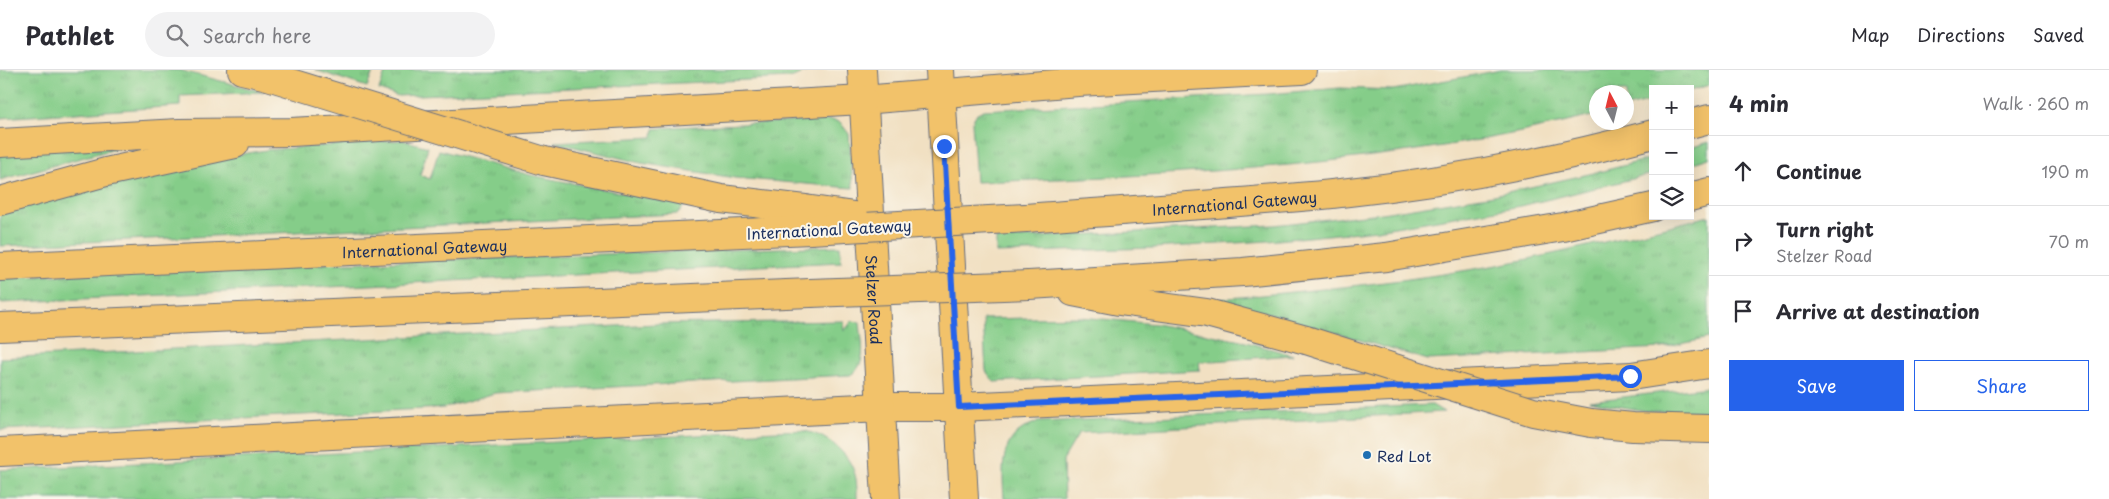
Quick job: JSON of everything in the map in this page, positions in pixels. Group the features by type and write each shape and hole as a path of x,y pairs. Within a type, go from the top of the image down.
{"main road":[{"path":"242,70 268,76 544,161 721,199 807,220"},
{"name":"Stelzer Road","path":"862,70 886,499"},
{"path":"0,143 179,133 291,132 863,100 941,82 1078,82 1302,70"},
{"path":"941,82 964,499"},
{"path":"1694,123 1709,119"},
{"path":"0,200 106,172 291,132"},
{"name":"International Gateway","path":"0,267 807,220 913,224 1026,218 1334,193 1454,177 1577,154 1649,135"},
{"path":"1694,196 1709,192"},
{"path":"0,327 1029,285 1243,272 1386,257 1563,227 1649,208"},
{"path":"1029,285 1120,301 1207,313 1306,340 1533,412 1591,423 1633,427 1709,429"},
{"path":"0,452 881,407 959,407 1630,376 1709,364"}],"green space":[{"path":"0,70 179,70 263,92 180,96 180,106 0,118"},
{"path":"315,70 374,70 367,87"},
{"path":"386,70 806,70 806,72 790,78 398,96 379,90"},
{"path":"1501,70 1709,70 1709,85 1694,90 1694,85 1649,85 1649,102 1634,105 1634,85 1589,85 1589,117 1443,146 1289,165 1133,176 976,182 972,122 977,113 984,110 1268,94 1340,88 1393,90"},
{"path":"831,120 840,122 849,134 853,188 735,178 641,163 554,142 653,137 654,129 675,127"},
{"path":"402,140 428,147 420,175 430,179 439,150 530,175 685,205 677,214 0,246 0,212 196,162 266,150"},
{"path":"1709,142 1709,158 1694,163 1694,147"},
{"path":"0,147 118,148 0,180"},
{"path":"1649,159 1649,175 1521,206 1377,230 1268,241 1153,248 996,253 996,239 1274,225 1382,213 1494,195"},
{"path":"1709,216 1709,338 1662,348 1428,360 1220,299 1375,283 1499,265"},
{"path":"840,246 841,262 0,303 0,278 226,267"},
{"path":"1080,317 1156,324 1242,341 1293,355 1199,362 1200,370 994,382 986,371 983,319"},
{"path":"844,321 844,331 852,321 860,322 862,359 856,371 850,375 495,393 444,408 0,430 0,358 656,324"},
{"path":"1709,387 1709,412 1646,411 1589,401"},
{"path":"1432,405 1444,412 1079,433 1063,460 1064,499 1004,499 1003,474 1006,452 1016,434 1025,427 1038,422"},
{"path":"777,431 813,433 838,448 854,470 857,499 0,499 0,470"}],"place":[{"name":"Red Lot","path":"1367,455"}],"route":[{"path":"944,146 948,183 959,407 1630,376"}]}
